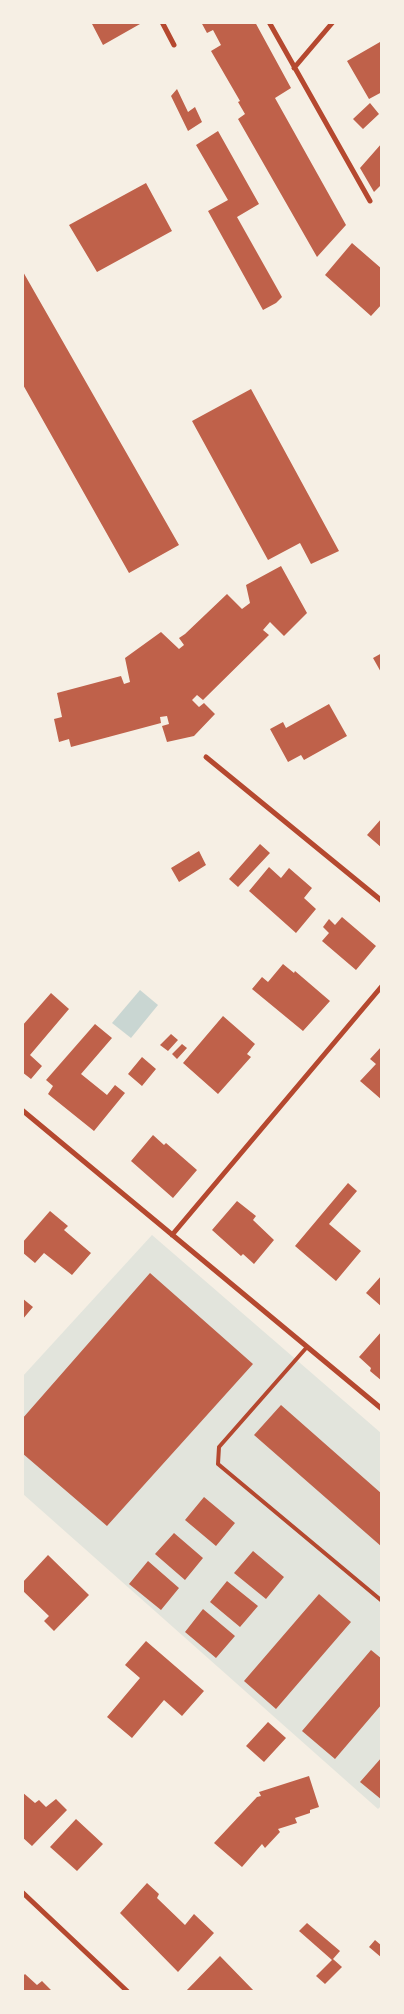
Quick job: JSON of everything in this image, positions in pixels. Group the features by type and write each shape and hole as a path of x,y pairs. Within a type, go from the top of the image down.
{"street":[{"path":"162,22 174,45"},
{"path":"269,22 370,201"},
{"path":"294,68 333,22"},
{"path":"206,757 382,901"},
{"path":"172,1236 382,986"},
{"path":"22,1110 382,1409"},
{"path":"22,1892 128,1992"}],"lane":[{"path":"306,1347 219,1448 218,1464 382,1601"}],"shaded area":[{"path":"140,990 158,1005 131,1038 112,1023"},
{"path":"152,1235 381,1433 382,1805 378,1809 23,1494 22,1377"}],"building":[{"path":"91,22 139,22 140,24 103,45"},
{"path":"201,22 255,22 291,88 275,98 346,225 317,257 238,119 245,114 238,102 240,101 211,51 221,45 213,30 207,33"},
{"path":"380,42 382,92 369,99 347,61"},
{"path":"177,89 188,112 195,107 202,122 188,131 171,96"},
{"path":"370,103 379,114 363,129 353,119"},
{"path":"218,131 259,204 237,217 282,297 276,303 263,310 208,211 228,200 196,145"},
{"path":"382,143 382,184 374,192 360,168"},
{"path":"146,183 172,231 97,272 69,225"},
{"path":"352,243 382,269 382,304 371,316 325,275"},
{"path":"22,270 179,545 129,573 22,383"},
{"path":"251,389 339,551 311,564 300,543 268,560 192,421"},
{"path":"281,566 307,613 284,636 270,622 263,630 269,635 203,700 197,695 192,700 199,707 204,703 215,714 194,736 167,742 162,726 169,724 167,716 160,717 161,723 71,747 69,739 59,742 54,719 62,717 57,693 121,676 124,684 130,682 125,658 161,632 179,649 184,645 179,638 227,594 242,609 250,603 246,585"},
{"path":"382,653 382,674 373,658"},
{"path":"329,704 347,736 304,760 301,755 288,762 270,729 283,722 286,728"},
{"path":"382,818 382,848 367,835"},
{"path":"260,844 270,853 238,887 229,879"},
{"path":"199,851 206,865 179,882 171,868"},
{"path":"269,867 281,878 289,868 312,888 304,898 316,909 296,933 249,891"},
{"path":"342,917 376,946 356,970 322,941 329,933 323,927 329,919 335,925"},
{"path":"283,964 294,973 295,971 330,1001 303,1031 252,989 262,977 268,982"},
{"path":"51,993 69,1009 30,1055 42,1066 31,1079 22,1072 22,1026"},
{"path":"223,1016 255,1044 247,1054 251,1057 218,1094 183,1063"},
{"path":"95,1024 112,1038 81,1074 107,1095 115,1085 125,1093 94,1131 48,1094 53,1086 46,1080"},
{"path":"171,1034 178,1040 168,1051 160,1045"},
{"path":"182,1044 187,1048 177,1059 172,1054"},
{"path":"382,1046 382,1100 360,1081 376,1064 370,1059"},
{"path":"142,1057 156,1069 142,1086 128,1074"},
{"path":"153,1135 164,1145 166,1143 197,1170 173,1198 131,1161"},
{"path":"348,1183 357,1191 329,1224 361,1251 336,1281 295,1246"},
{"path":"237,1201 256,1216 253,1220 274,1240 254,1264 243,1254 241,1256 212,1230"},
{"path":"50,1211 68,1226 64,1230 91,1253 72,1275 44,1253 35,1263 22,1252 22,1243"},
{"path":"150,1273 253,1364 107,1526 22,1453 22,1419"},
{"path":"382,1275 382,1307 366,1293"},
{"path":"22,1298 33,1307 22,1320"},
{"path":"382,1331 382,1381 370,1371 371,1368 359,1357"},
{"path":"281,1405 382,1494 382,1547 254,1435"},
{"path":"204,1497 235,1523 216,1546 185,1520"},
{"path":"174,1533 203,1558 185,1580 155,1554"},
{"path":"253,1551 284,1577 266,1599 234,1573"},
{"path":"48,1555 89,1595 54,1631 44,1621 49,1616 22,1590 22,1583"},
{"path":"148,1561 179,1588 161,1610 129,1584"},
{"path":"227,1581 258,1606 240,1627 210,1602"},
{"path":"319,1594 351,1622 276,1709 244,1681"},
{"path":"203,1609 235,1636 216,1658 185,1632"},
{"path":"146,1641 204,1691 182,1716 164,1700 132,1738 107,1717 140,1678 125,1665"},
{"path":"371,1650 382,1659 382,1704 335,1759 302,1731"},
{"path":"268,1722 286,1738 264,1762 246,1746"},
{"path":"382,1757 382,1800 360,1782"},
{"path":"309,1776 319,1807 310,1810 310,1813 295,1818 297,1823 278,1829 280,1832 265,1848 262,1844 242,1867 214,1843 257,1797 261,1796 259,1792"},
{"path":"22,1792 35,1803 39,1800 46,1807 56,1799 67,1810 32,1846 22,1837"},
{"path":"76,1819 103,1844 77,1871 50,1847"},
{"path":"147,1883 159,1894 157,1898 185,1925 194,1914 214,1933 178,1972 120,1913"},
{"path":"307,1923 340,1951 333,1959 342,1967 325,1984 316,1976 332,1960 299,1931"},
{"path":"375,1940 382,1946 382,1958 369,1947"},
{"path":"220,1956 255,1992 185,1992"},
{"path":"25,1974 37,1985 42,1981 53,1992 22,1992 22,1977"}]}
